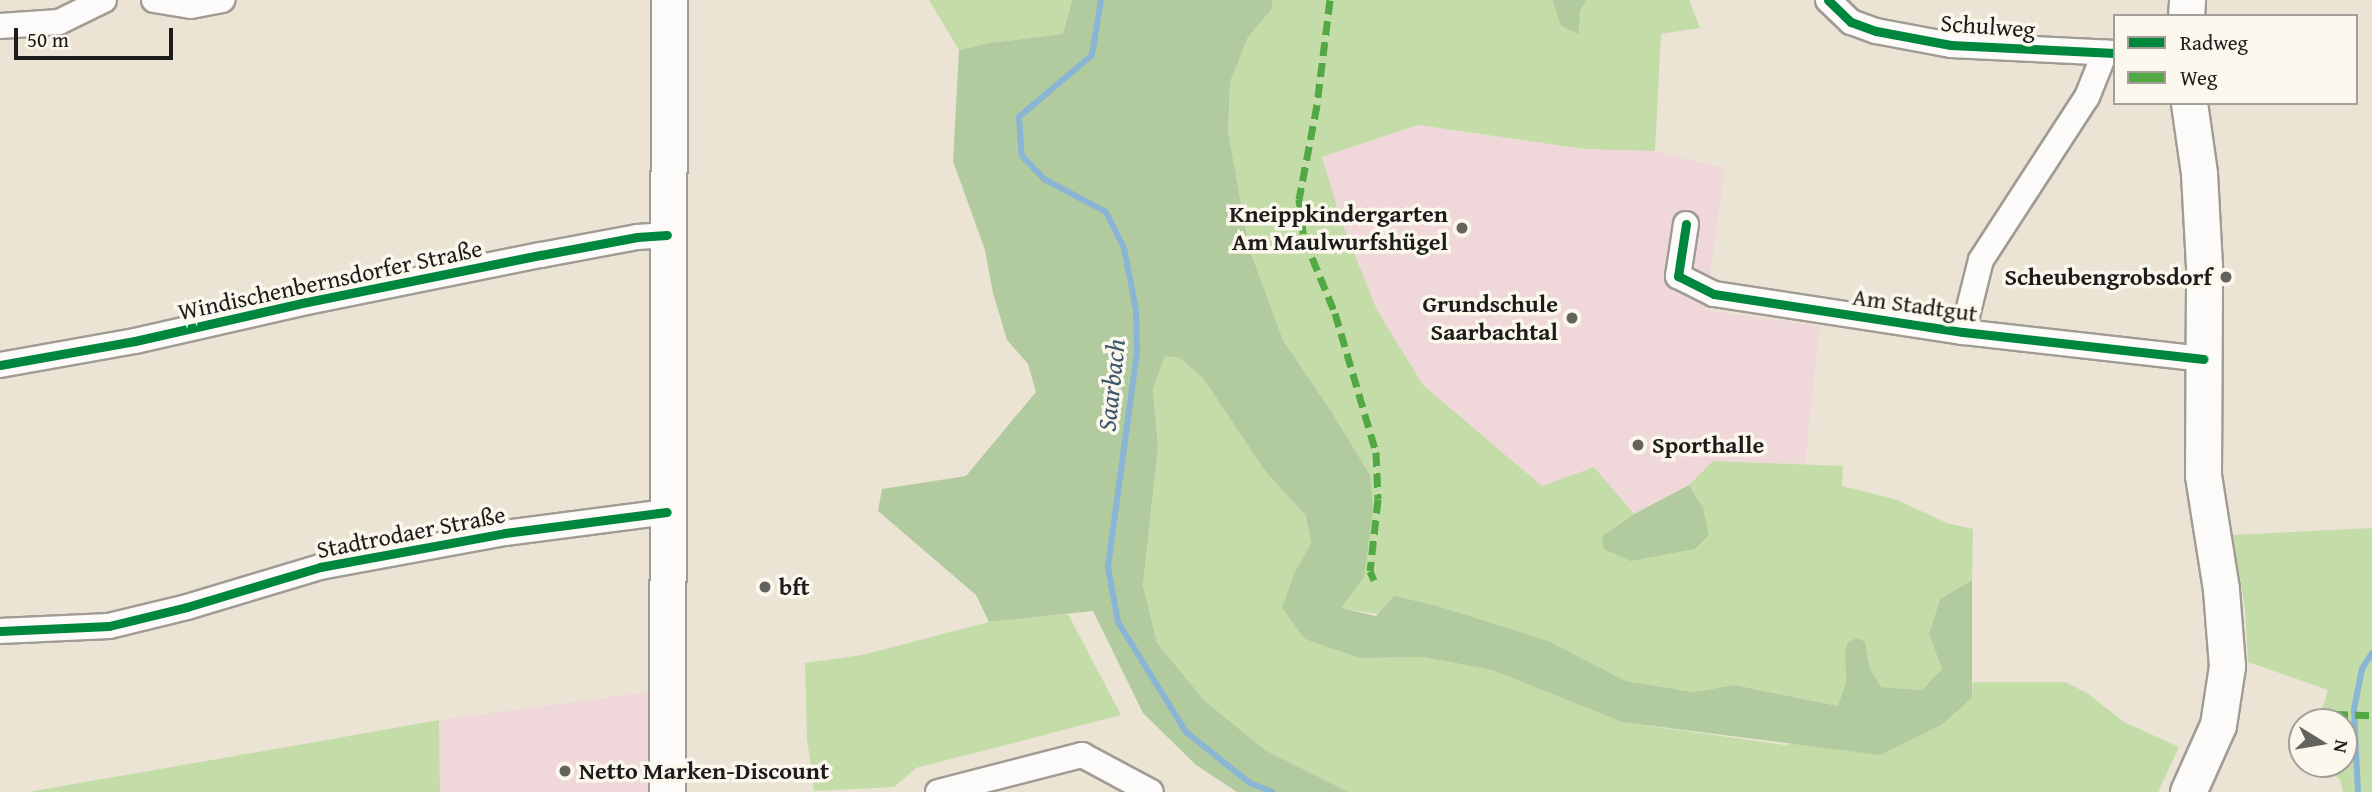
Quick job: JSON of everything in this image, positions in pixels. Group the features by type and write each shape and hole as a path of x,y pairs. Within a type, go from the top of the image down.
{"main road":[{"path":"667,792 669,0"},
{"path":"2188,792 2218,725 2227,666 2221,589 2203,475 2204,266 2199,173 2189,105"}],"street":[{"path":"0,26 59,22 104,0"},
{"path":"154,0 191,6 222,0"},
{"name":"Schulweg","path":"1828,0 1851,22 1876,31 1951,45 2110,53"},
{"name":"Am Stadtgut","path":"1963,332 1981,260 2087,97 2110,53"},
{"name":"Am Stadtgut","path":"1686,224 1678,276 1714,295 1963,332 2203,359"},
{"name":"Windischenbernsdorfer Straße","path":"0,365 135,341 307,302 582,247 667,235"},
{"name":"Stadtrodaer Straße","path":"0,631 109,626 187,607 320,567 505,533 667,512"},
{"path":"938,792 1082,755 1151,792"}],"shaded area":[{"name":"Grundschule Saarbachtal","path":"1418,125 1585,149 1655,151 1725,168 1705,310 1820,326 1805,464 1713,461 1689,485 1634,514 1594,467 1542,486 1423,385 1377,310 1342,223 1322,157"},
{"path":"649,692 649,792 440,792 439,720"}],"green space":[{"path":"929,0 1072,0 1063,34 989,43 959,50"},
{"path":"1072,0 1273,0 1271,10 1248,37 1230,82 1228,131 1249,248 1283,340 1370,475 1373,508 1364,577 1341,608 1376,616 1394,596 1437,606 1548,641 1626,681 1693,692 1735,685 1838,706 1846,682 1845,652 1848,642 1857,638 1865,642 1870,669 1881,687 1922,690 1942,669 1929,634 1940,599 1972,580 1972,698 1941,725 1880,755 1622,722 1492,670 1423,657 1360,658 1305,639 1282,608 1295,572 1311,543 1306,516 1265,471 1203,378 1180,358 1165,356 1153,389 1158,447 1143,586 1157,643 1205,701 1265,750 1349,792 1237,792 1196,765 1143,713 1093,611 989,622 976,595 878,511 882,489 966,476 1036,392 1028,364 1007,340 993,293 985,250 953,161 959,50 989,43 1063,34"},
{"path":"1273,0 1552,0 1561,26 1579,33 1580,11 1587,0 1689,0 1700,28 1661,34 1655,151 1585,149 1418,125 1322,157 1342,223 1377,310 1423,385 1542,486 1594,467 1634,514 1602,536 1703,508 1689,485 1713,461 1843,466 1842,486 1897,500 1947,523 1973,529 1972,580 1940,599 1929,634 1942,669 1922,690 1881,687 1870,669 1865,642 1845,652 1846,682 1839,706 1735,685 1693,692 1626,681 1548,641 1340,608 1370,475 1283,340 1249,248 1228,131 1230,82 1248,37 1271,10"},
{"path":"1552,0 1587,0 1580,11 1579,34 1561,26"},
{"path":"1165,356 1180,358 1203,378 1265,471 1306,516 1311,543 1295,572 1360,658 1423,657 1492,670 1622,722 1785,745 1972,698 1973,682 2065,682 2087,693 2124,722 2179,747 2158,792 1349,792 1265,750 1205,701 1157,643 1143,587 1158,447 1153,389"},
{"path":"1689,485 1703,508 1709,535 1695,549 1630,561 1604,549 1602,536 1634,514"},
{"path":"2372,528 2372,792 2343,792 2338,778 2358,778 2358,708 2322,708 2328,690 2248,662 2245,609 2233,535"},
{"path":"1068,614 1121,715 916,768 894,787 814,791 807,738 805,663 862,655 989,622"},
{"path":"439,720 440,792 28,792 321,741"}],"waterway":[{"name":"Saarbach","path":"1101,0 1092,55 1019,117 1022,156 1044,179 1106,212 1124,248 1136,310 1137,352 1108,567 1118,622 1186,732 1250,783 1272,792"},
{"name":"Saarbach","path":"2358,792 2354,709 2362,669 2372,653"}],"marked path":[{"path":"1330,0 1317,105 1299,199 1304,238 1335,313 1376,452 1378,499 1370,571 1374,580"},
{"path":"2358,715 2372,715"}],"cycle path":[{"path":"1828,0 1851,22 1876,31 1951,45 2113,53"},
{"path":"1686,224 1678,276 1714,294 1963,332 2203,359"},
{"path":"0,365 135,341 307,302 541,255 637,237 667,235"},
{"path":"0,631 109,626 187,607 320,567 505,533 667,512"}],"place":[{"name":"Kneippkindergarten Am Maulwurfshügel","path":"1462,228"},
{"name":"Scheubengrobsdorf","path":"2226,277"},
{"name":"Grundschule Saarbachtal","path":"1572,318"},
{"name":"Sporthalle","path":"1638,445"},
{"name":"bft","path":"765,587"},
{"name":"Netto Marken-Discount","path":"565,771"}]}
